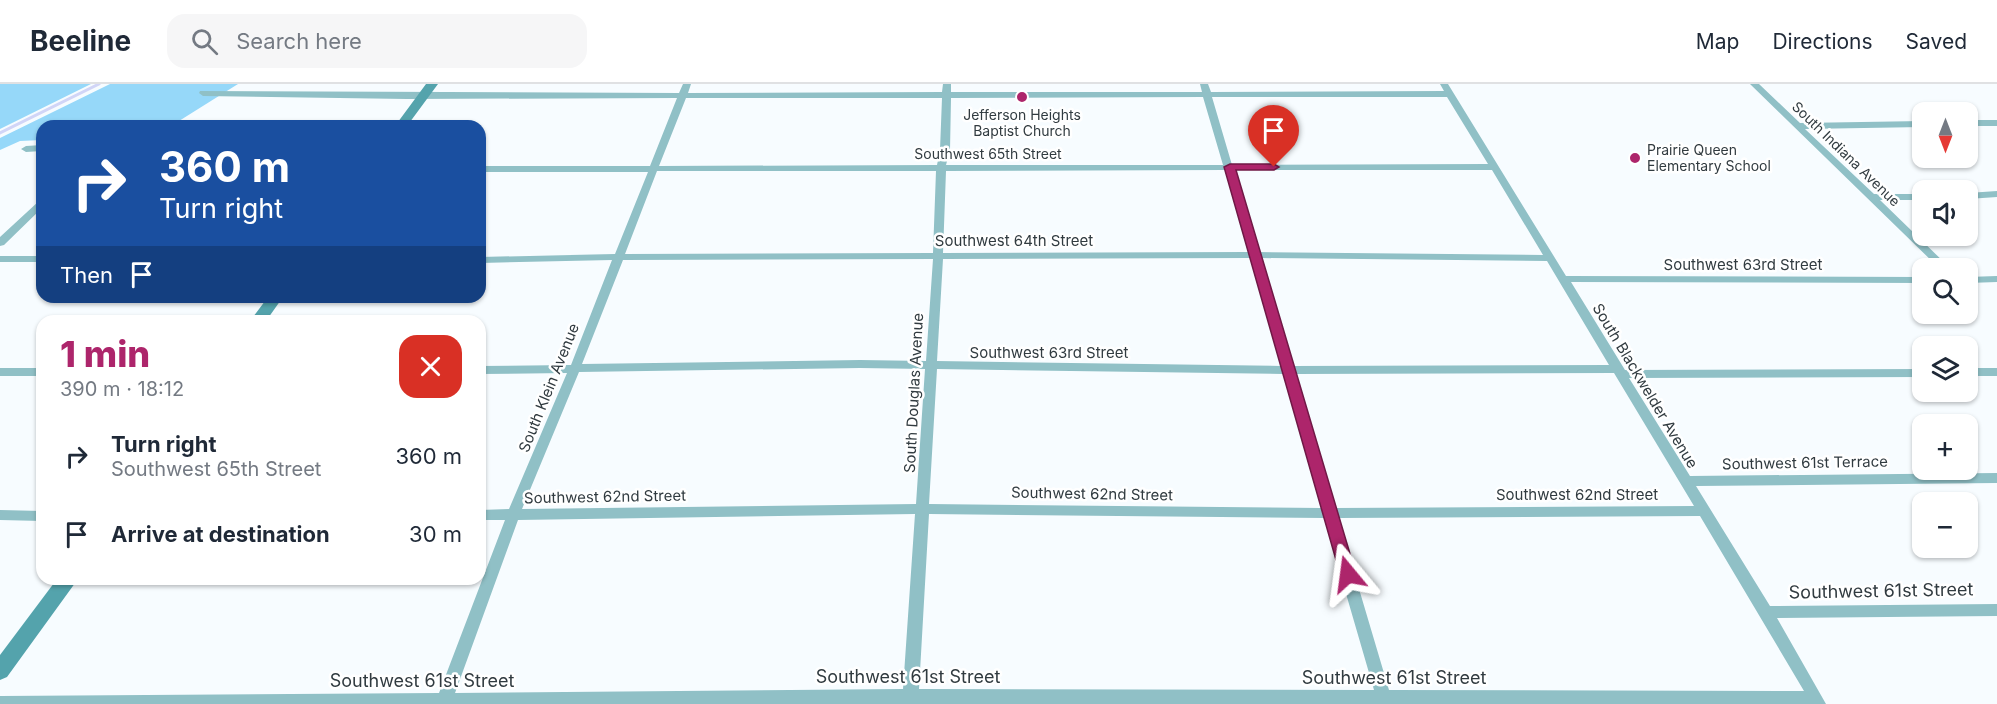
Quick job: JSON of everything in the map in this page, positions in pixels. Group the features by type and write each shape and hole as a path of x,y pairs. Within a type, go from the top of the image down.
{"main road":[{"path":"405,120 432,84"},
{"path":"0,671 64,585"}],"street":[{"name":"South Indiana Avenue","path":"1754,84 1934,258"},
{"path":"203,93 424,95 685,89 1448,89"},
{"name":"South Klein Avenue","path":"443,703 513,515 575,368 685,89"},
{"name":"South Douglas Avenue","path":"910,700 938,256 941,167 945,150 946,89"},
{"path":"1206,89 1385,701"},
{"name":"South Blackwelder Avenue","path":"1448,89 1818,701"},
{"path":"1978,123 1997,123"},
{"path":"1799,126 1912,124"},
{"path":"26,149 36,148"},
{"name":"Southwest 65th Street","path":"486,169 1496,167"},
{"path":"1978,195 1997,194"},
{"path":"1870,197 1912,196"},
{"path":"0,243 36,209"},
{"name":"Southwest 64th Street","path":"486,260 617,257 1255,255 1549,258"},
{"path":"0,259 36,259"},
{"name":"Southwest 63rd Street","path":"1562,279 1912,280"},
{"path":"1978,280 1997,279"},
{"name":"Southwest 63rd Street","path":"486,370 860,364 930,367 1619,372"},
{"path":"0,372 36,372"},
{"path":"1619,372 1912,373"},
{"path":"1978,372 1997,372"},
{"name":"Southwest 61st Terrace","path":"1685,481 1997,478"},
{"name":"Southwest 62nd Street","path":"486,515 923,508 1330,513 1703,511"},
{"path":"0,515 36,516"},
{"name":"Southwest 61st Street","path":"1766,612 1997,610"},
{"name":"Southwest 61st Street","path":"0,703 910,700 1818,701"}],"shaded area":[{"path":"0,84 91,84 0,129"},
{"path":"110,84 238,84 181,120 37,120"},
{"path":"36,120 36,140 20,141 0,150 0,138"}],"waterway":[{"path":"0,133 99,84"}],"place":[{"name":"Jefferson Heights Baptist Church","path":"1022,97"},
{"name":"Prairie Queen Elementary School","path":"1635,158"}],"route":[{"path":"1274,167 1230,167 1348,574"}]}
